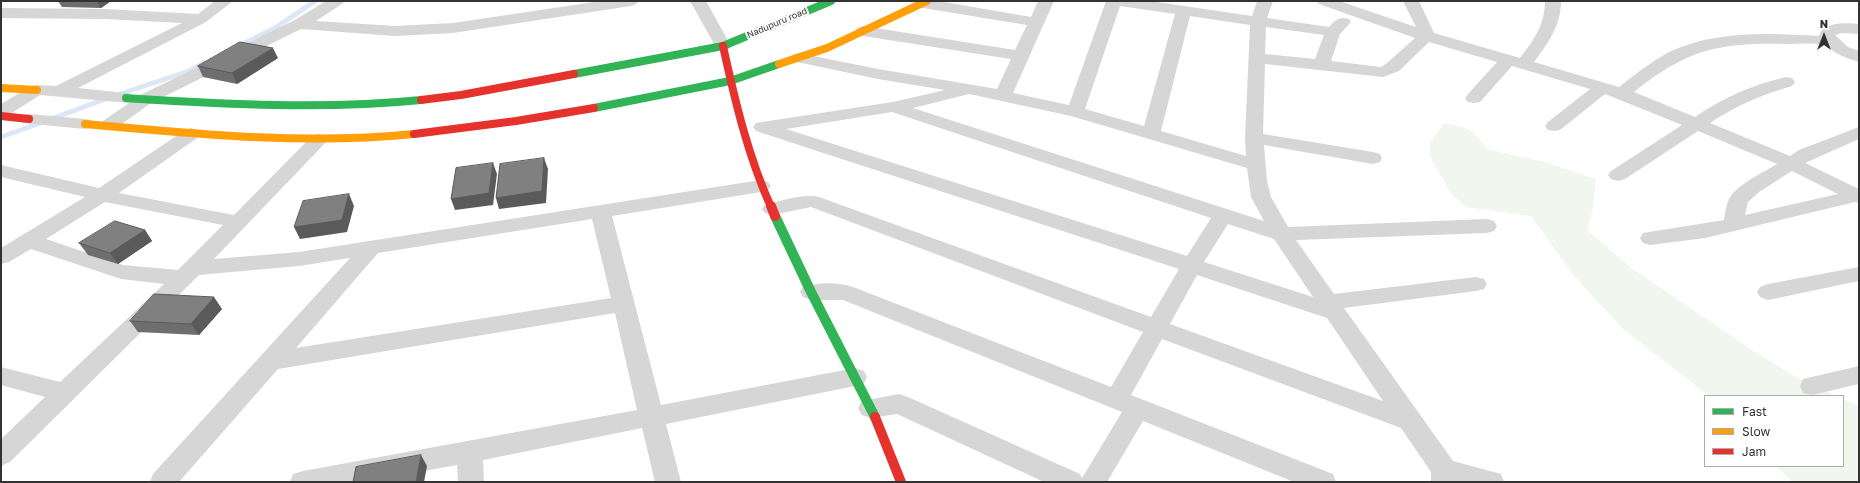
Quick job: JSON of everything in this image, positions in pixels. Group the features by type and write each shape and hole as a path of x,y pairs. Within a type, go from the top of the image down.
{"street":[{"path":"105,14 125,1"},
{"path":"58,92 201,19 225,1"},
{"path":"109,125 145,99 299,24 338,1"},
{"path":"299,24 395,32 438,29 631,1"},
{"path":"698,1 723,46 730,81 753,128 761,186 811,292 856,376 902,482"},
{"name":"Nadupuru road","path":"126,98 219,104 311,106 396,103 461,95 723,46 831,1"},
{"path":"1003,95 1046,1"},
{"path":"1075,112 1114,1"},
{"path":"1119,1 1184,10 1262,11 1333,32"},
{"path":"1324,1 1426,36 1515,63 1603,87 1698,123 1791,163 1858,196"},
{"path":"1411,1 1425,29 1426,36"},
{"path":"1474,98 1515,63 1550,28 1554,11 1553,1"},
{"path":"1,116 265,140 319,140 393,137 516,121 601,107 730,81 827,48 925,2 1036,22"},
{"path":"1151,134 1184,10"},
{"path":"1262,11 1257,58 1254,138 1257,181 1261,197 1281,234 1410,421 1444,476 1491,482"},
{"path":"1321,65 1333,32 1355,11"},
{"path":"1,13 105,14 201,19"},
{"path":"1830,42 1827,34 1832,30 1839,28 1859,29"},
{"path":"863,31 1021,56"},
{"path":"1257,58 1383,72 1393,67 1426,36"},
{"path":"1622,94 1635,82 1670,59 1700,47 1723,41 1772,38 1830,42 1842,50 1859,57"},
{"path":"798,58 878,74 1003,95 1075,112 1256,165"},
{"path":"1618,175 1726,104 1753,92 1786,82"},
{"path":"1554,126 1603,87"},
{"path":"1,88 126,98"},
{"path":"753,128 893,107 973,89"},
{"path":"1,112 37,90"},
{"path":"893,107 1281,234 1487,226"},
{"path":"753,128 1192,265 1332,307 1476,284"},
{"path":"1733,224 1738,200 1752,188 1806,154 1859,132"},
{"path":"1,257 29,241 191,134"},
{"path":"1254,138 1373,158"},
{"path":"1,455 66,393 319,140"},
{"path":"1,172 238,222"},
{"path":"29,241 121,272 187,273 372,248 761,186"},
{"path":"1650,238 1704,231 1858,196"},
{"path":"772,209 812,201 1410,421"},
{"path":"601,212 668,482"},
{"path":"1093,482 1127,404 1156,327 1223,215"},
{"path":"163,482 372,248"},
{"path":"1768,292 1859,274"},
{"path":"811,292 845,292 1323,482"},
{"path":"271,361 624,304"},
{"path":"1812,386 1859,375"},
{"path":"1,376 66,393"},
{"path":"303,482 356,477 470,452 856,376"},
{"path":"871,408 899,404 1070,482"},
{"path":"470,452 471,482"}],"shaded area":[{"path":"1444,123 1460,126 1470,130 1477,136 1487,149 1548,163 1596,179 1593,209 1587,230 1634,270 1755,352 1796,377 1835,395 1708,395 1623,329 1575,277 1531,216 1466,207 1452,195 1430,157 1430,143"},
{"path":"1844,399 1859,406 1859,482 1792,482 1777,467 1844,467"}],"building":[{"path":"240,42 273,48 232,73 198,66"},
{"path":"544,158 542,191 496,198 500,164"},
{"path":"493,163 489,193 451,199 456,168"},
{"path":"349,194 342,220 294,227 303,201"},
{"path":"115,221 145,230 110,253 79,243"},
{"path":"154,294 214,297 191,324 130,321"},
{"path":"421,455 416,482 353,482 356,467"}],"waterway":[{"path":"239,46 275,28 315,1"},
{"path":"117,95 189,71 204,63"},
{"path":"51,119 108,98"},
{"path":"1,137 43,122"}],"traffic: fast":[{"path":"574,74 723,46 831,1"},
{"path":"594,108 730,81 779,64"},
{"path":"126,98 274,106 348,106 421,100"},
{"path":"775,216 811,292 875,417"}],"traffic: slow":[{"path":"779,64 827,48 927,1"},
{"path":"1,88 37,90"},
{"path":"85,124 208,135 291,140 332,140 414,134"}],"traffic: jam":[{"path":"723,46 744,133 758,175 775,216"},
{"path":"421,100 461,95 574,74"},
{"path":"414,134 516,121 594,108"},
{"path":"1,116 29,119"},
{"path":"875,417 901,482"}]}
